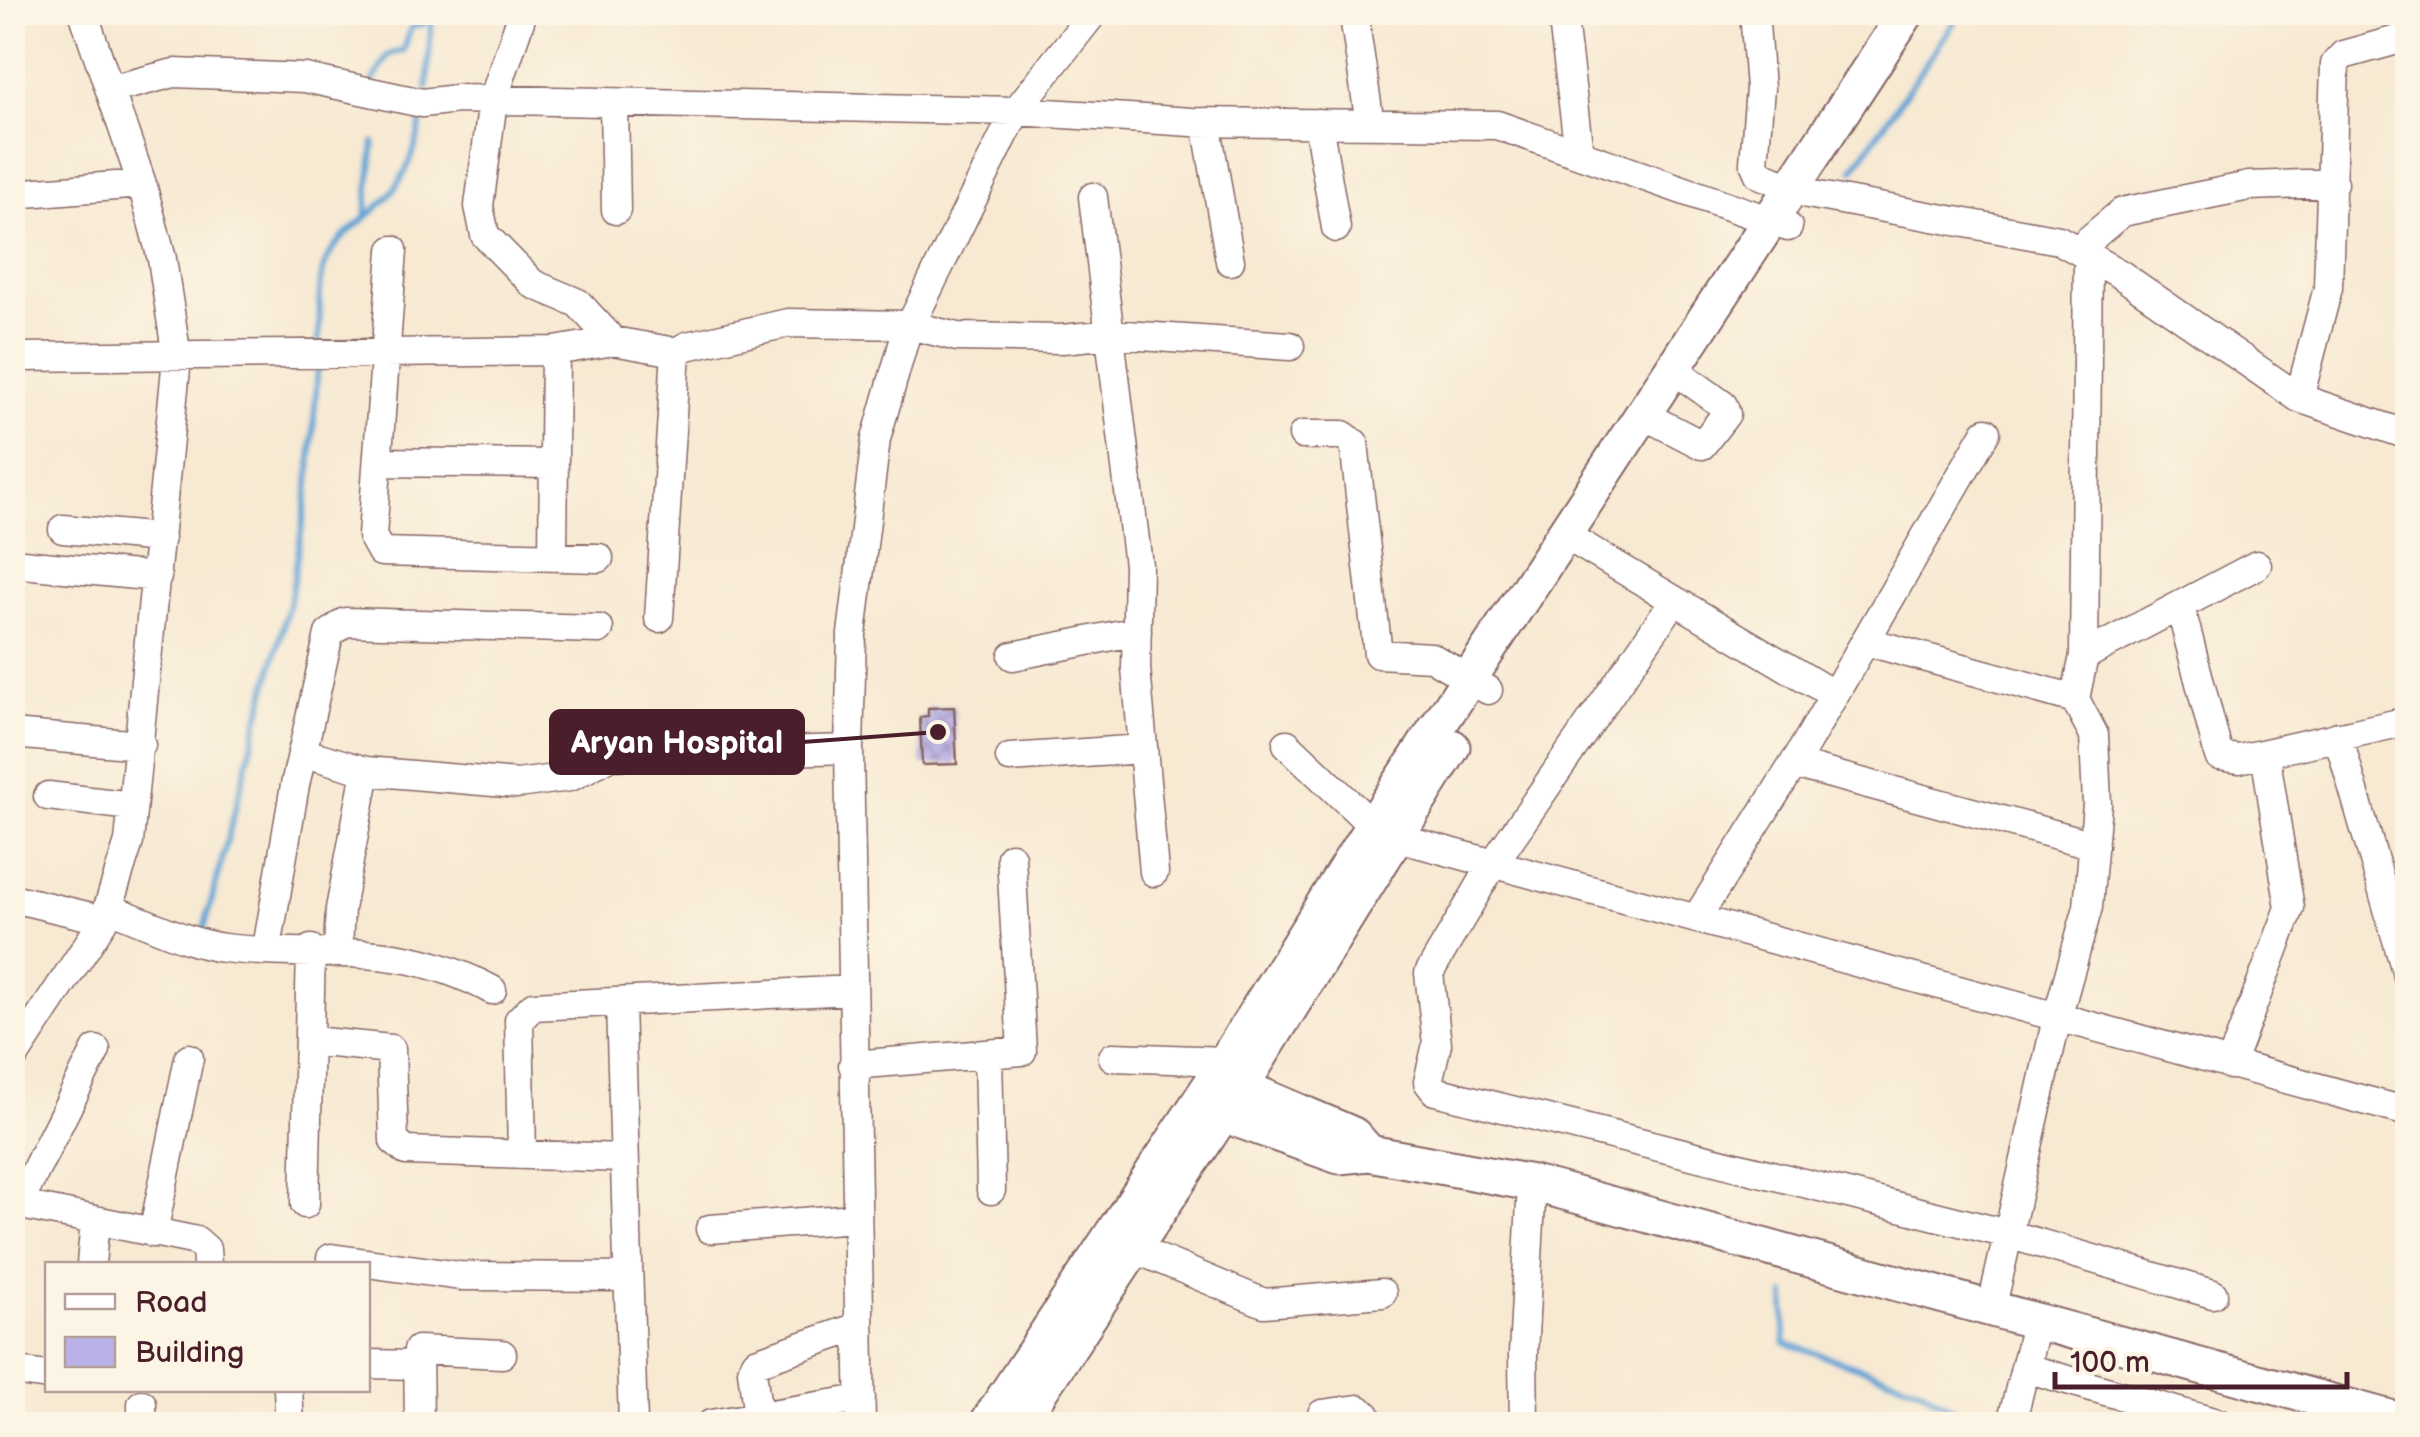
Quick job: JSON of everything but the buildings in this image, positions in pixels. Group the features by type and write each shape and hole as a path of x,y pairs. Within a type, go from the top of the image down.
{"main road":[{"path":"1800,192 1907,12"},
{"path":"1018,1424 1121,1244 1479,684 1800,192 1929,12"},
{"path":"1221,1089 1340,1156 1370,1153 1532,1183 1992,1306 2036,1324 2387,1421"},
{"path":"987,1424 1121,1244"}],"street":[{"path":"12,1060 26,1017 106,914 129,842 176,358 162,260 142,184 113,89 83,12"},
{"path":"522,12 493,100 479,206 485,235 533,284 578,304 614,341"},
{"path":"711,1424 758,1417 861,1412 848,749 852,634 876,439 910,326 1016,112 1094,12"},
{"path":"1562,12 1579,153"},
{"path":"1754,12 1760,88 1755,170 1800,192 2059,240 2299,398 2408,435"},
{"path":"1355,23 1370,124"},
{"path":"2299,398 2326,306 2337,58 2408,36"},
{"path":"113,89 174,73 304,78 422,103 493,100 1016,112 1206,122 1497,125 1779,224"},
{"path":"614,103 616,210"},
{"path":"1206,122 1230,260"},
{"path":"1318,123 1336,228"},
{"path":"1992,1306 2058,1018 2088,907 2094,845 2094,736 2076,699 2084,656 2082,253 2122,212 2249,186 2333,182"},
{"path":"12,194 142,184"},
{"path":"1094,197 1138,566 1136,631 1154,872"},
{"path":"393,250 372,536 382,552 600,558"},
{"path":"12,365 20,357 555,351 614,341 676,352 788,323 910,326 956,337 1062,340 1112,334 1290,346"},
{"path":"553,556 555,351"},
{"path":"659,618 676,352"},
{"path":"1652,420 1702,445 1726,414 1723,405 1681,374"},
{"path":"1696,919 1794,764 1986,432"},
{"path":"1303,435 1343,435 1354,443 1378,654 1431,656 1479,684"},
{"path":"380,462 553,464"},
{"path":"63,529 160,538"},
{"path":"1574,542 1834,695"},
{"path":"12,563 157,576"},
{"path":"2084,656 2257,566"},
{"path":"1674,600 1493,864 1428,973 1437,1044 1428,1082 1434,1092 2008,1234 2212,1294"},
{"path":"2180,606 2219,756 2239,758 2408,720"},
{"path":"267,948 302,752 329,634 345,622 599,629"},
{"path":"1013,656 1136,631"},
{"path":"1865,641 2076,699"},
{"path":"12,734 141,745"},
{"path":"2338,736 2408,978"},
{"path":"1287,744 1384,832 2407,1111"},
{"path":"302,752 366,771 517,784 570,778 610,756 848,749"},
{"path":"1010,758 1143,749"},
{"path":"2230,1065 2290,908 2265,753"},
{"path":"1794,764 2094,845"},
{"path":"306,1204 312,1041 325,949 340,909 366,771"},
{"path":"48,796 132,806"},
{"path":"853,1065 1022,1052 1010,857"},
{"path":"12,898 106,914 222,948 325,949 428,961 492,990"},
{"path":"522,1154 519,1034 523,1012 533,1006 852,990"},
{"path":"620,1004 633,1424"},
{"path":"312,1041 391,1049 394,1142 398,1148 624,1158"},
{"path":"96,1050 15,1204 202,1244 206,1262"},
{"path":"988,1054 991,1190"},
{"path":"1114,1057 1221,1089"},
{"path":"154,1232 189,1058"},
{"path":"1524,1424 1523,1354 1532,1183"},
{"path":"710,1229 855,1218"},
{"path":"91,1262 94,1220"},
{"path":"1121,1244 1264,1303 1382,1294"},
{"path":"332,1258 360,1262"},
{"path":"370,1263 460,1276 628,1277"},
{"path":"2011,1424 2036,1324"},
{"path":"758,1417 752,1370 756,1362 858,1328"},
{"path":"419,1424 417,1354 422,1349 502,1354"},
{"path":"370,1364 417,1365"},
{"path":"2026,1368 2220,1424"},
{"path":"12,1370 45,1376"},
{"path":"288,1392 290,1424"},
{"path":"1322,1414 1358,1409 1366,1415 1367,1424"}],"waterway":[{"path":"372,83 388,55 404,50 411,27 423,24 432,12"},
{"path":"1853,170 1961,12"},
{"path":"427,88 432,14"},
{"path":"319,344 324,267 335,246 394,190 415,149 422,115"},
{"path":"366,215 374,142"},
{"path":"204,929 291,595 309,485 318,365"},
{"path":"1785,1295 1785,1343 1918,1387 1977,1424"}],"place":[{"name":"Aryan Hospital","path":"938,732"}]}
